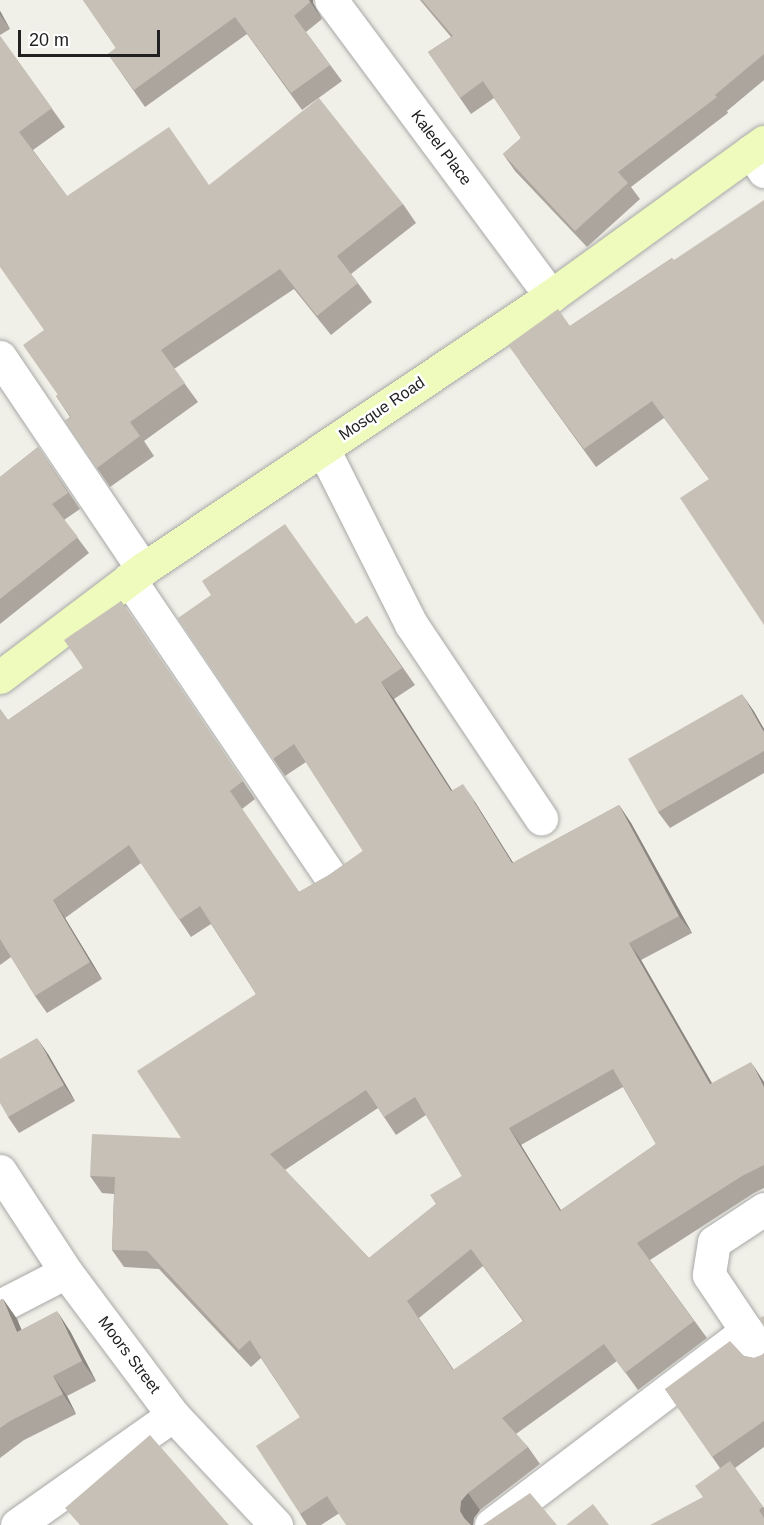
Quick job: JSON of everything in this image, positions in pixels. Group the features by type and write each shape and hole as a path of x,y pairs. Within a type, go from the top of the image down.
{"street":[{"name":"Kaleel Place","path":"331,0 551,296"},
{"name":"Mosque Road","path":"0,678 136,574 760,154"},
{"path":"0,357 136,574 332,877"},
{"path":"322,449 411,624 541,818"},
{"name":"Moors Street","path":"0,1171 66,1272 173,1415 276,1525"},
{"path":"491,1525 755,1344 709,1275 714,1242 764,1209"},
{"path":"0,1306 66,1272"},
{"path":"17,1525 173,1415"}],"building":[{"path":"83,0 309,0 310,2 294,16 330,65 291,93 235,17 134,90 108,54 116,48"},
{"path":"422,0 764,0 764,54 715,95 717,97 618,172 628,183 575,231 503,154 521,138 483,81 460,98 428,52 453,36"},
{"path":"0,36 52,108 19,132 67,196 169,127 209,185 319,98 403,204 337,256 358,283 317,316 280,269 161,350 185,383 130,422 140,436 97,468 65,421 71,417 56,396 58,395 23,345 44,330 0,267"},
{"path":"764,200 764,625 680,498 709,479 652,401 584,449 508,345 558,309 570,326"},
{"path":"38,447 68,493 52,504 78,537 0,599 0,477"},
{"path":"285,524 356,624 367,616 402,668 381,682 451,791 463,784 512,863 619,805 679,916 629,943 710,1084 751,1062 764,1087 764,1165 742,1176 637,1243 694,1321 625,1373 604,1344 502,1418 528,1447 468,1493 461,1501 460,1511 471,1525 346,1525 327,1496 300,1514 256,1446 300,1417 250,1340 239,1350 147,1251 112,1250 115,1177 90,1176 92,1134 181,1138 137,1071 256,994 200,906 179,920 129,845 53,900 90,962 35,996 0,939 0,709 8,720 83,668 64,640 121,601 243,781 230,791 299,892 329,875 363,851 294,744 273,759 178,618 211,595 202,581","holes":["613,1069 656,1144 560,1211 509,1128","366,1090 384,1117 415,1097 462,1176 430,1195 436,1204 369,1258 270,1154","471,1249 524,1321 453,1370 407,1301"]},
{"path":"742,694 764,732 764,751 658,812 628,759"},
{"path":"37,1038 64,1085 8,1117 0,1103 0,1059"},
{"path":"3,1299 17,1332 57,1311 82,1361 53,1376 63,1394 0,1428 0,1300"},
{"path":"730,1341 744,1356 754,1358 764,1353 764,1421 712,1457 665,1389"},
{"path":"150,1435 229,1525 80,1525 65,1508"},
{"path":"730,1461 763,1507 759,1510 764,1518 764,1525 650,1525 703,1497 695,1486"},
{"path":"530,1493 557,1525 483,1525"},
{"path":"593,1504 609,1525 566,1525"}]}
